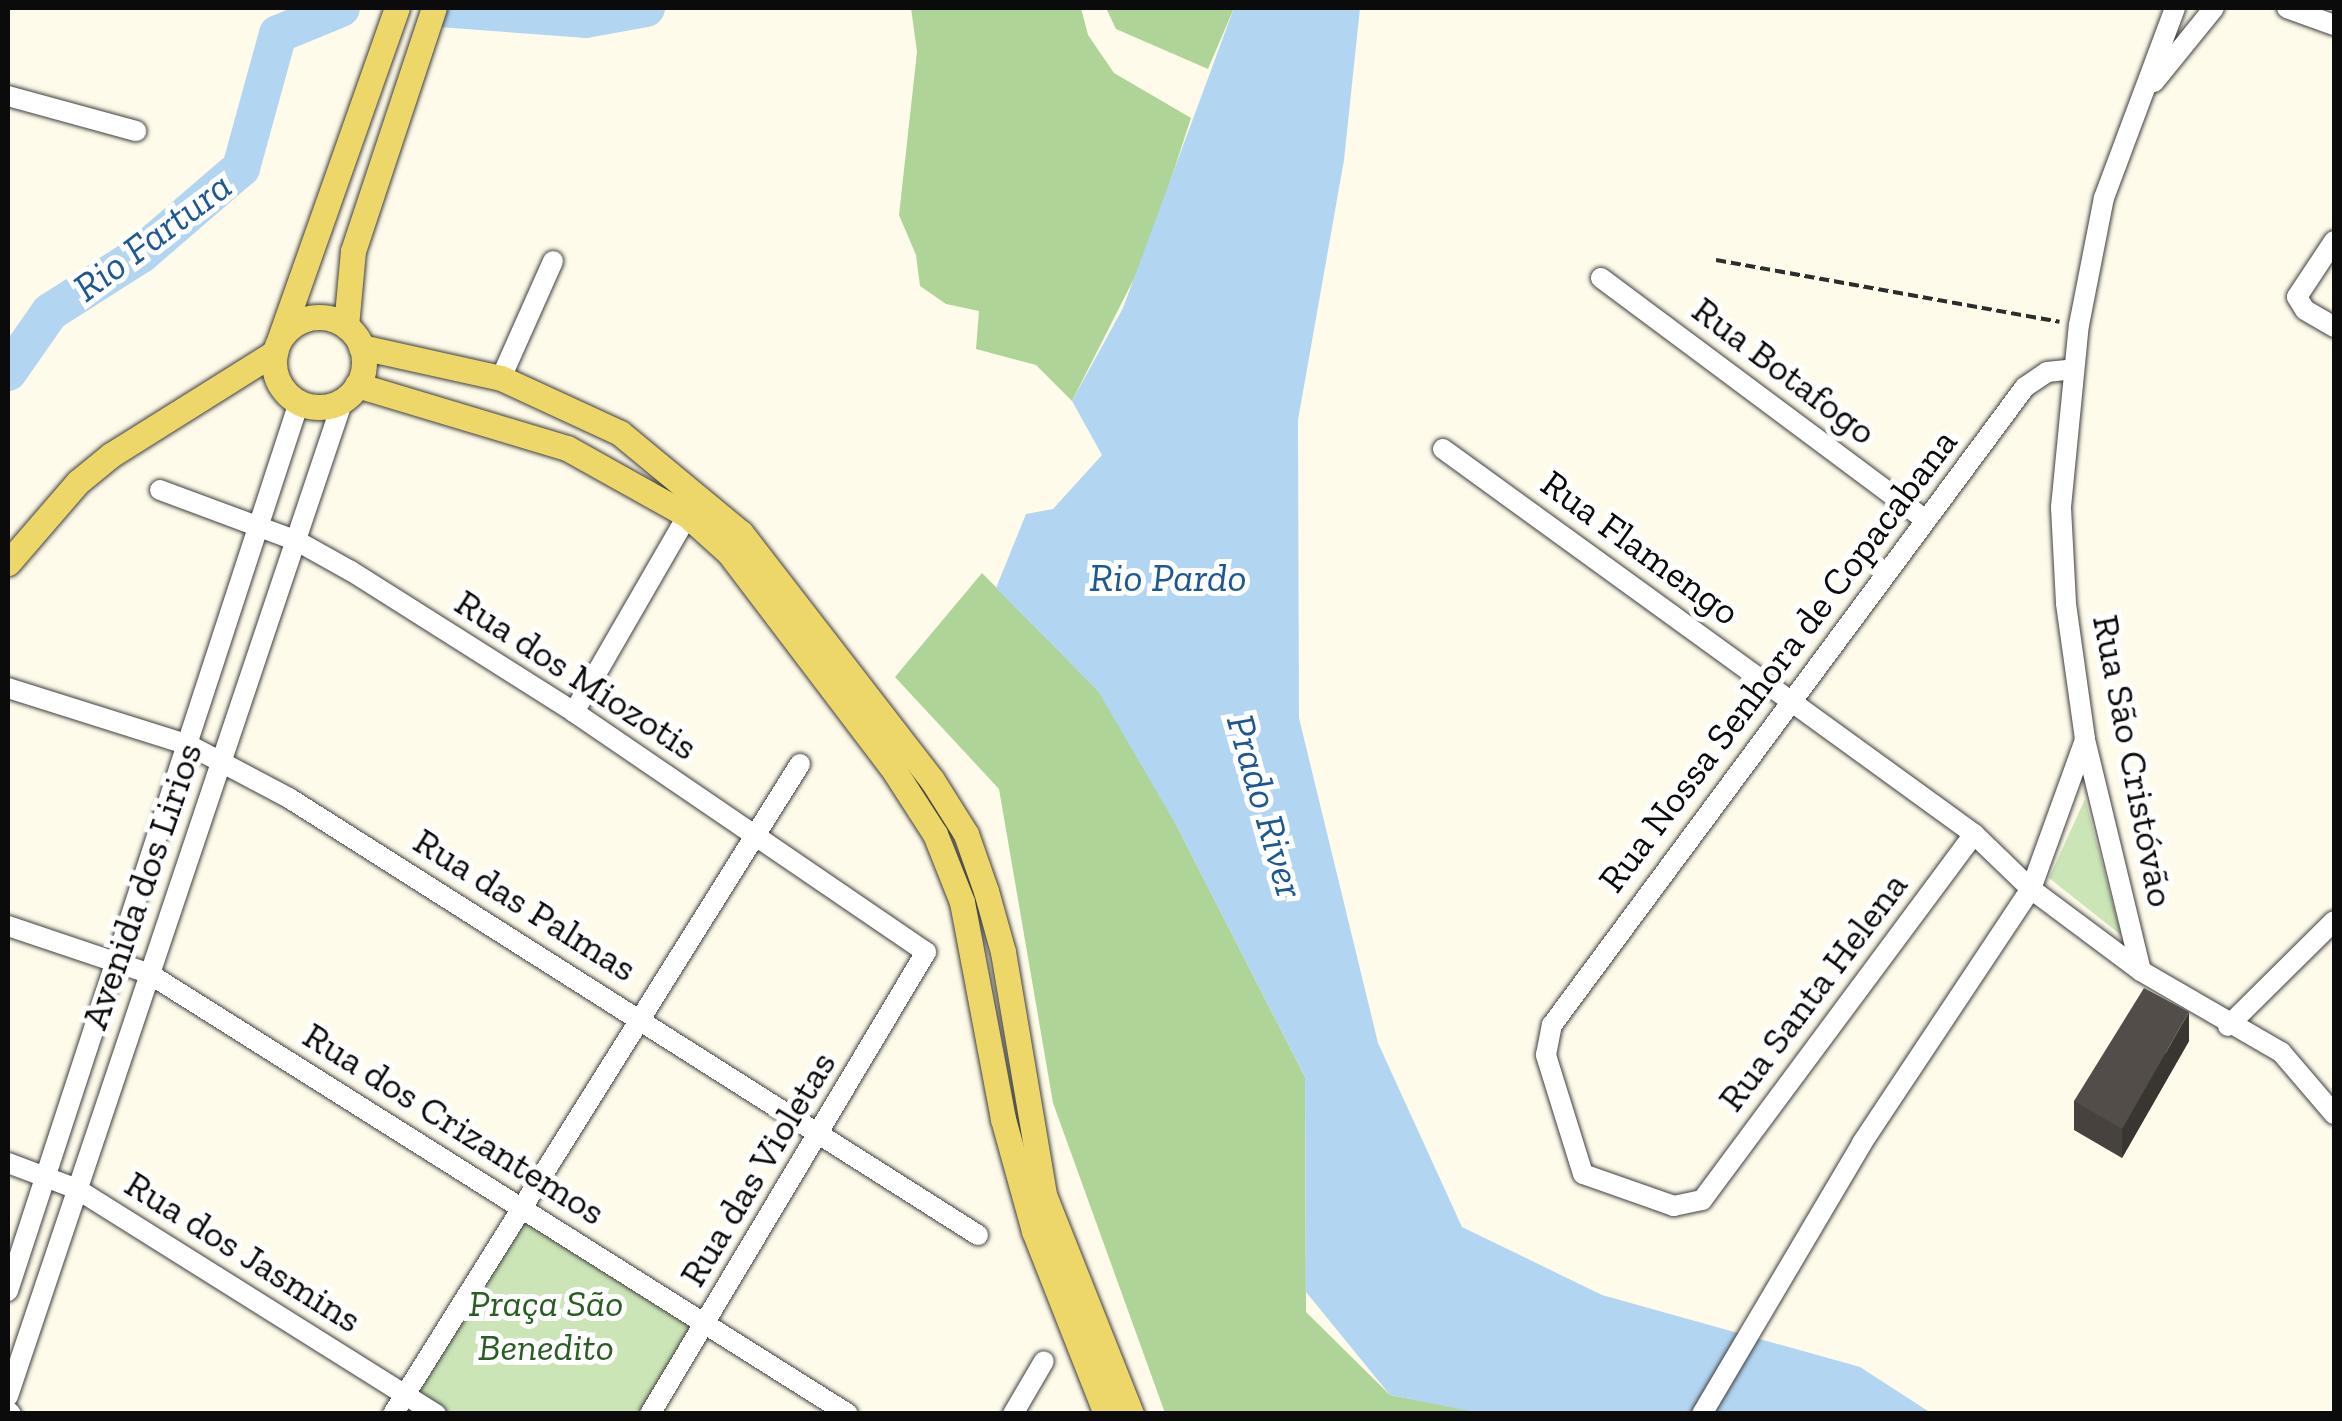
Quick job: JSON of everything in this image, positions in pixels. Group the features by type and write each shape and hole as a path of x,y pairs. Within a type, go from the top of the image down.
{"main road":[{"path":"397,8 278,345 279,382 299,402 329,406 350,392 555,442 741,532 857,678 966,834 1003,952 1044,1194 1131,1414"},
{"path":"350,392 353,251 434,8"},
{"path":"8,564 78,482 216,392 310,318 353,336 501,378 620,434 694,506 935,834 962,902 1003,1120 1034,1231 1106,1414"},
{"path":"216,392 279,382"}],"street":[{"name":"Rua São Cristóvão","path":"2141,971 2085,739 2066,604 2060,507 2079,325 2104,198 2175,8"},
{"path":"2143,95 2214,8"},
{"path":"2287,8 2334,25"},
{"path":"8,96 136,130"},
{"path":"2334,240 2298,290 2304,310 2334,328"},
{"path":"501,378 552,261"},
{"name":"Rua Botafogo","path":"1601,278 1926,520"},
{"name":"Rua Nossa Senhora de Copacabana","path":"1708,1192 1678,1207 1586,1177 1546,1055 1556,1020 2025,386 2047,372 2074,369"},
{"name":"Avenida dos Lirios","path":"8,1396 148,973 350,392"},
{"name":"Avenida dos Lirios","path":"8,1290 261,528 299,402"},
{"name":"Rua Flamengo","path":"1443,449 1974,834 2031,888 2141,971 2228,1026 2280,1052 2334,1114"},
{"name":"Rua dos Miozotis","path":"160,490 296,541 574,712 923,947 926,960"},
{"path":"574,712 694,506"},
{"name":"Rua das Palmas","path":"8,688 189,745 288,798 978,1235"},
{"path":"1702,1414 1862,1144 2031,888 2085,739"},
{"path":"393,1414 519,1209 643,1021 800,764"},
{"name":"Rua Santa Helena","path":"1708,1192 1974,834"},
{"path":"2228,1026 2334,921"},
{"name":"Rua dos Crizantemos","path":"8,926 148,973 848,1414"},
{"name":"Rua das Violetas","path":"650,1414 926,960"},
{"name":"Rua dos Jasmins","path":"8,1164 47,1175 76,1189 436,1414"},
{"path":"1013,1414 1044,1361"}],"path":[{"path":"1716,260 2079,325"}],"green space":[{"path":"911,8 1081,8 1088,35 1114,73 1191,118 1147,253 1072,401 1036,365 976,349 979,311 946,304 920,286 916,255 899,215 917,52"},
{"path":"1106,8 1234,8 1208,69 1116,29"},
{"path":"982,573 1118,711 1305,1077 1306,1312 1390,1395 1485,1413 1165,1413 1053,1103 999,789 895,677"},
{"path":"2085,799 2121,935 2049,878"},
{"name":"Praça São Benedito","path":"514,1206 707,1322 650,1413 444,1413 408,1390"}],"water":[{"name":"Rio Pardo","path":"1234,8 1360,8 1344,160 1298,420 1299,718 1378,1043 1462,1227 1602,1295 1860,1367 1931,1413 1485,1414 1390,1395 1306,1292 1305,1077 1175,823 1098,691 996,588 1026,514 1053,509 1102,455 1072,401 1123,308"}],"building":[{"path":"2144,988 2189,1012 2122,1129 2074,1101"}],"waterway":[{"name":"Rio Fartura","path":"8,372 50,312 141,254 241,168 278,34 341,8"},
{"name":"Rio Fartura","path":"440,8 585,19 646,8"}],"water label":[{"name":"Prado River","path":"1266,806"}]}
